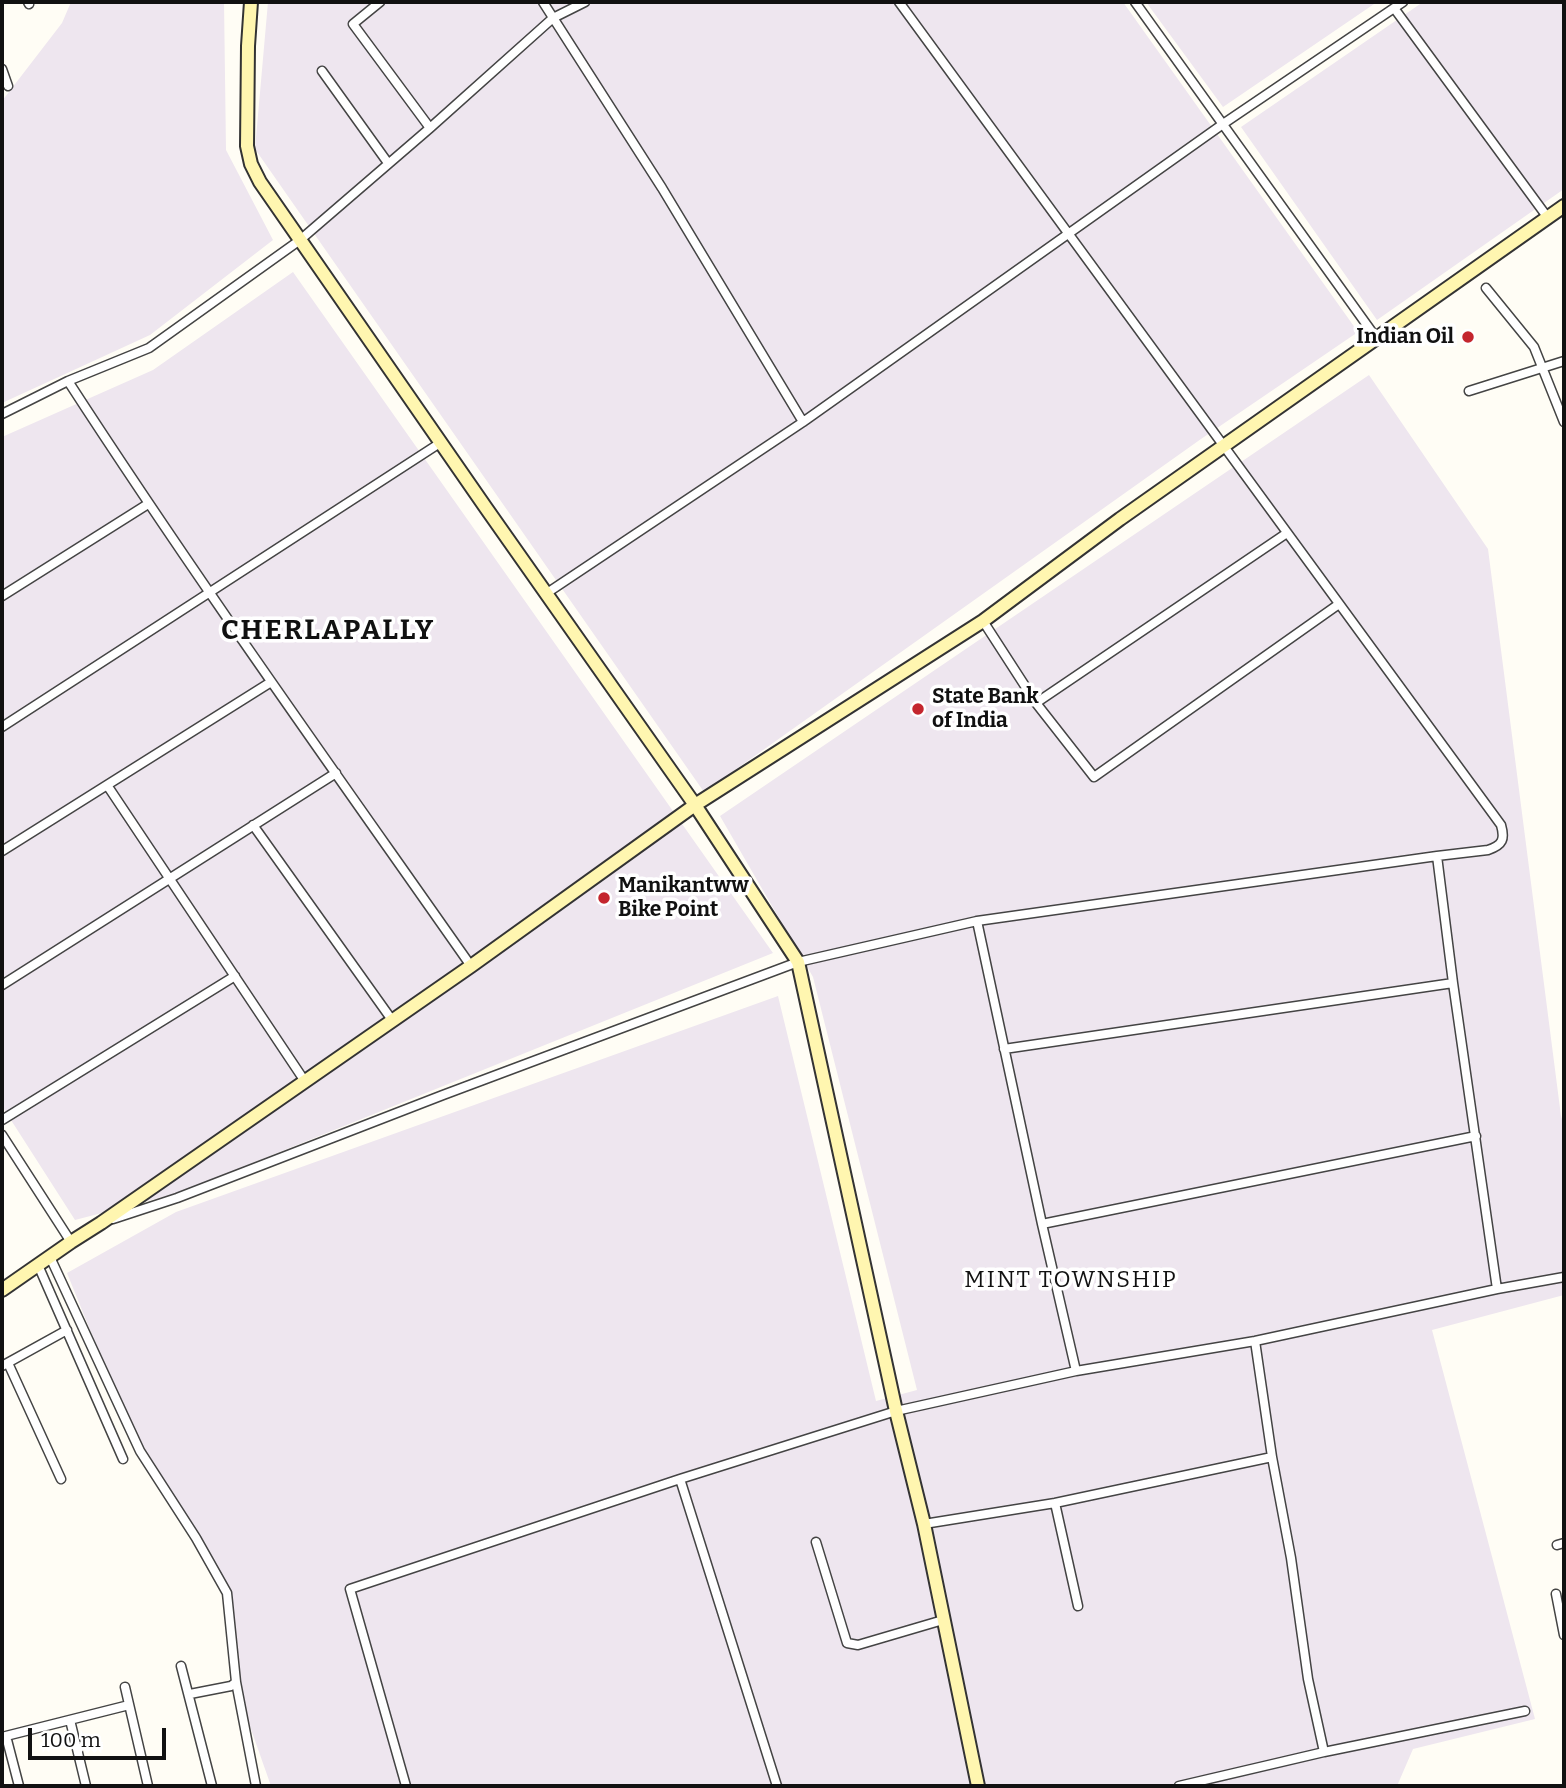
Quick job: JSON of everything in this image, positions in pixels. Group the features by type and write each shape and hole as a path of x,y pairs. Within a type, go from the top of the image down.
{"street":[{"path":"250,2 247,146 251,164 260,182 695,805 798,962 896,1411 924,1524 978,1786"},
{"path":"380,2 353,24 430,128"},
{"path":"543,2 662,188 803,422"},
{"path":"2,414 68,381 149,348 300,240 553,18 585,2"},
{"path":"100,1223 177,1198 798,962 977,922 1488,850 1501,842 1504,834 1502,825 899,2"},
{"path":"1135,2 1377,339"},
{"path":"547,593 803,422 1223,124 1403,2"},
{"path":"1394,8 1548,218"},
{"path":"2,69 8,86"},
{"path":"322,71 388,163"},
{"path":"2,1290 471,966 695,805 983,621 1120,519 1564,206"},
{"path":"1486,288 1534,348 1564,422"},
{"path":"1469,391 1564,362"},
{"path":"68,381 148,504 471,966"},
{"path":"2,727 440,443"},
{"path":"2,596 148,504"},
{"path":"1036,703 1287,533"},
{"path":"983,621 1036,703 1094,777 1339,604"},
{"path":"2,851 271,682"},
{"path":"2,985 336,773"},
{"path":"107,785 304,1080"},
{"path":"253,825 392,1020"},
{"path":"1437,856 1497,1289"},
{"path":"977,922 1076,1371"},
{"path":"2,1120 235,976"},
{"path":"1004,1049 1453,983"},
{"path":"2,1135 71,1242"},
{"path":"1042,1224 1476,1136"},
{"path":"50,1257 140,1451 196,1538 227,1593 236,1682 256,1786"},
{"path":"38,1265 123,1459"},
{"path":"406,1786 349,1589 680,1479 896,1411 1076,1371 1255,1340 1564,1277"},
{"path":"61,1479 5,1365 67,1330"},
{"path":"1255,1340 1308,1679 1324,1752"},
{"path":"924,1524 1055,1503 1272,1457"},
{"path":"680,1479 777,1786"},
{"path":"1055,1503 1078,1606"},
{"path":"816,1542 847,1643 858,1646 943,1620"},
{"path":"1556,1594 1562,1611 1564,1635"},
{"path":"181,1666 212,1786"},
{"path":"190,1694 231,1686 236,1682"},
{"path":"125,1687 148,1786"},
{"path":"19,1786 4,1736 129,1705"},
{"path":"1179,1786 1324,1752 1525,1711"},
{"path":"70,1720 86,1786"}],"shaded area":[{"path":"71,2 224,2 226,150 273,240 150,335 2,403 2,101 62,23"},
{"path":"268,2 1123,2 1358,332 1201,439 704,792 255,149"},
{"path":"1146,2 1377,2 1223,107"},
{"path":"1423,2 1564,2 1564,189 1377,320 1241,127"},
{"path":"293,272 773,953 178,1193 75,1220 2,1106 2,437 153,370"},
{"path":"1369,375 1488,549 1564,1125 1564,1295 1432,1330 1535,1719 1413,1749 1397,1786 271,1786 240,1698 229,1592 147,1471 67,1273 176,1212 778,996 876,1401 917,1390 813,977 720,816"}],"place":[{"name":"Indian Oil","path":"1468,337"},
{"name":"State Bank of India","path":"918,709"},
{"name":"Manikantww Bike Point","path":"604,898"}],"district":[{"name":"CHERLAPALLY","path":"328,631"},
{"name":"MINT TOWNSHIP","path":"1071,1281"}]}
